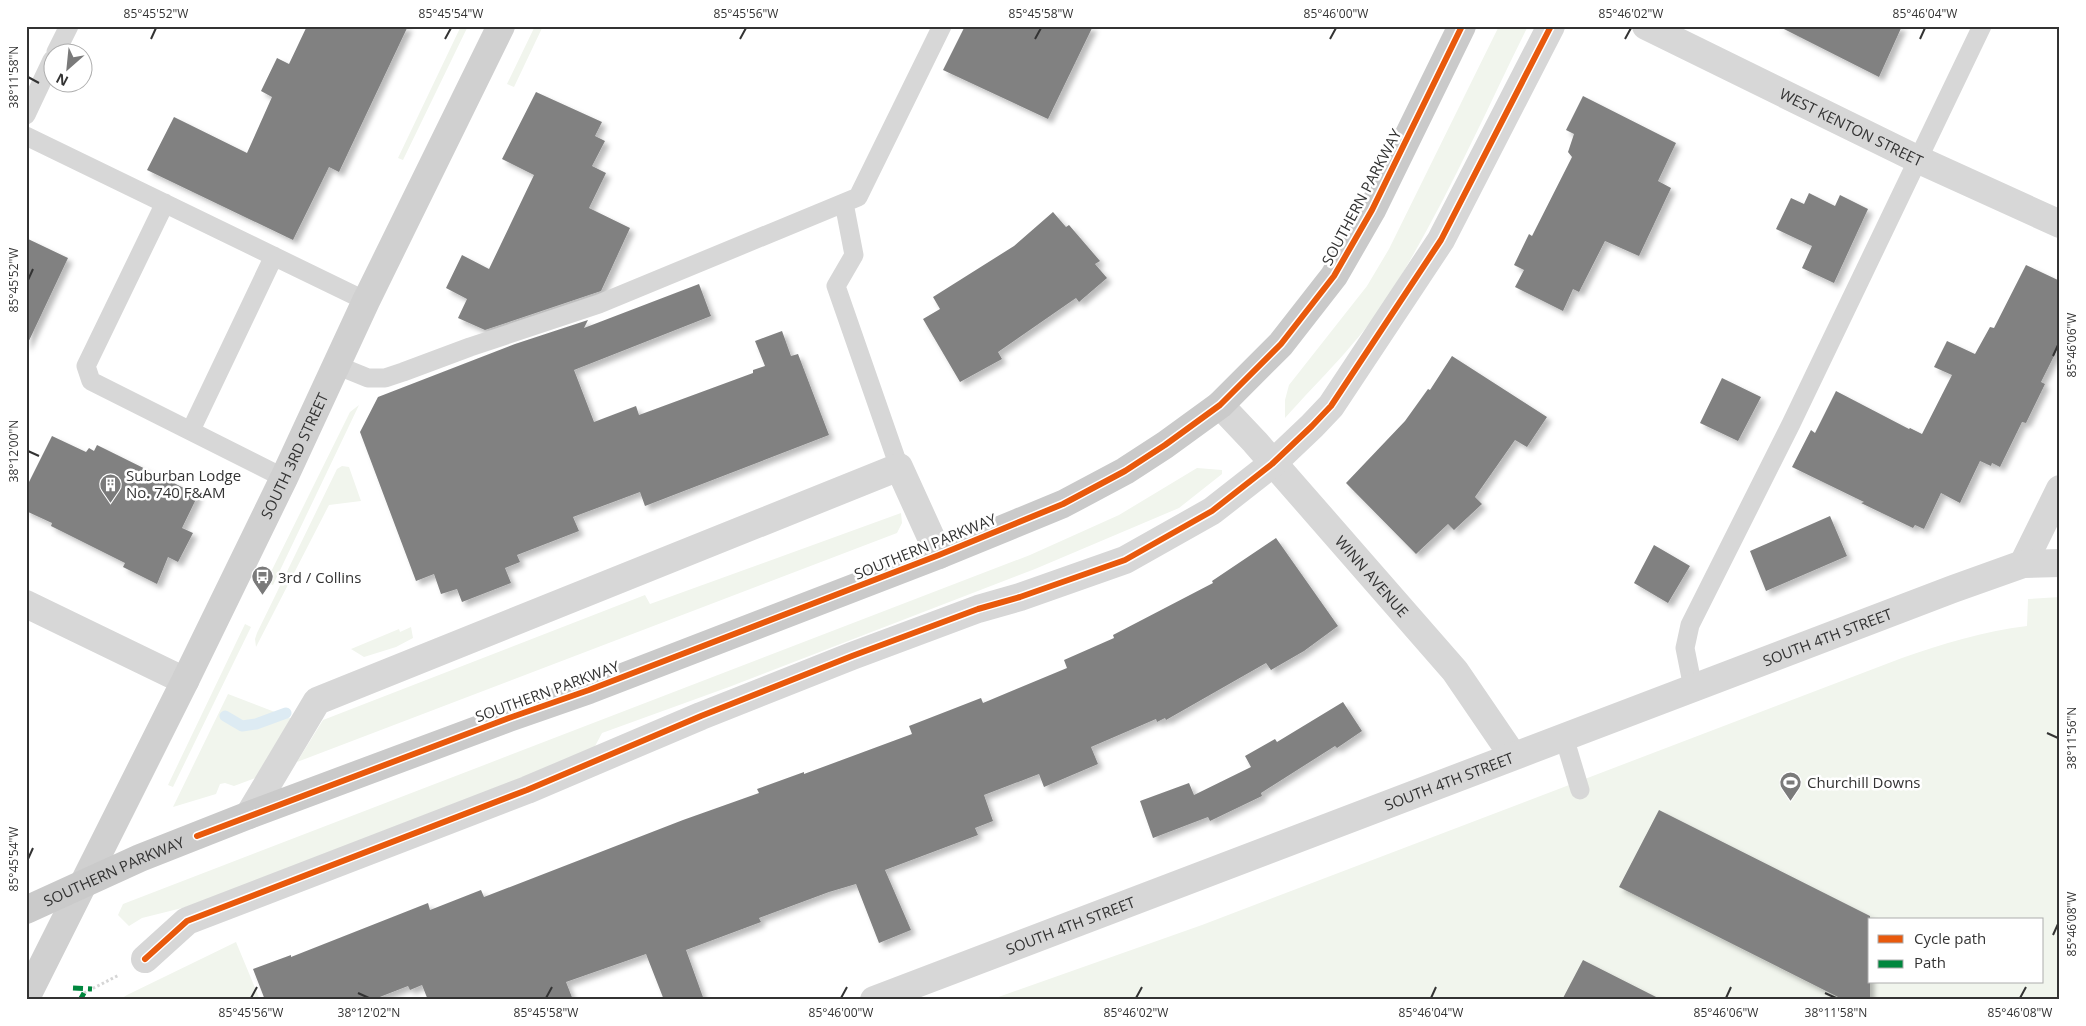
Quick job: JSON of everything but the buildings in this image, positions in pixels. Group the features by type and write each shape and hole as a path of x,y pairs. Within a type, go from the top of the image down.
{"main road":[{"name":"SOUTH 3RD STREET","path":"26,998 185,681 284,478 366,301 501,26"},
{"name":"SOUTHERN PARKWAY","path":"26,910 140,858 249,815 589,690 939,555 1063,504 1125,471 1166,445 1220,405 1281,344 1334,276 1372,210 1462,26"}],"street":[{"path":"145,959 187,921 527,790 701,716 852,656 978,610 1125,560 1212,511 1272,464 1330,406 1441,240 1551,26"},
{"name":"WEST KENTON STREET","path":"1646,26 1917,159 2060,224"},
{"name":"WINN AVENUE","path":"1220,405 1255,442 1272,464 1454,671 1513,756"},
{"path":"249,815 317,701 899,467 939,555"},
{"path":"2023,564 2060,489"},
{"name":"SOUTH 4TH STREET","path":"874,1000 1953,589 2023,564 2060,563"},
{"path":"26,604 185,681"}],"lane":[{"path":"61,42 69,26"},
{"path":"336,365 368,378 385,378 470,347 599,304 858,197 942,26"},
{"path":"1693,688 1685,648 1690,625 1786,433 1982,26"},
{"path":"26,115 42,81"},
{"path":"26,136 366,301"},
{"path":"844,202 854,255 836,286 899,467"},
{"path":"165,204 86,366 91,382 191,430 284,478"},
{"path":"191,430 274,256"},
{"path":"1564,736 1580,790"}],"path":[{"path":"84,993 111,980 145,959"}],"shaded area":[{"path":"461,26 468,26 403,160 398,158"},
{"path":"535,26 543,26 514,87 507,84"},
{"path":"1499,26 1528,26 1461,163 1408,264 1388,297 1365,329 1285,418 1285,400 1289,385 1367,286 1389,249"},
{"path":"359,405 273,585 266,582 350,412"},
{"path":"342,466 349,467 361,501 329,505 256,647 255,639 257,633 337,469"},
{"path":"1197,468 1222,470 1222,474 1179,508 1035,569 729,687 602,733 593,750 190,906 142,918 129,926 118,915 123,904 1030,555 1119,515"},
{"path":"901,513 902,523 897,533 297,762 323,720 645,595 650,604"},
{"name":"Churchill Downs","path":"2060,597 2060,1000 990,1000 1202,925 1902,658 1979,635 2027,626 2028,599"},
{"path":"245,624 251,627 173,787 168,785"},
{"path":"411,627 413,638 396,647 364,657 351,649 399,629 400,632"},
{"path":"228,694 293,719 258,777 234,786 225,783 220,784 216,794 173,807"},
{"path":"236,942 260,1000 119,1000 127,995"}],"waterway":[{"path":"225,716 242,726 256,724 286,713"}],"marked path":[{"path":"73,988 92,989"},
{"path":"80,1000 84,993"}],"cycle path":[{"path":"197,836 509,718 589,690 939,555 1063,504 1125,471 1220,405 1281,344 1334,276 1372,210 1462,26"},
{"path":"145,959 187,921 527,790 701,716 852,656 978,609 1020,597 1125,560 1212,511 1272,464 1331,406 1441,240 1551,26"}],"place":[{"name":"Suburban Lodge No. 740 F&AM","path":"110,503"},
{"name":"3rd / Collins","path":"262,596"},
{"name":"Churchill Downs","path":"1791,801"}]}
